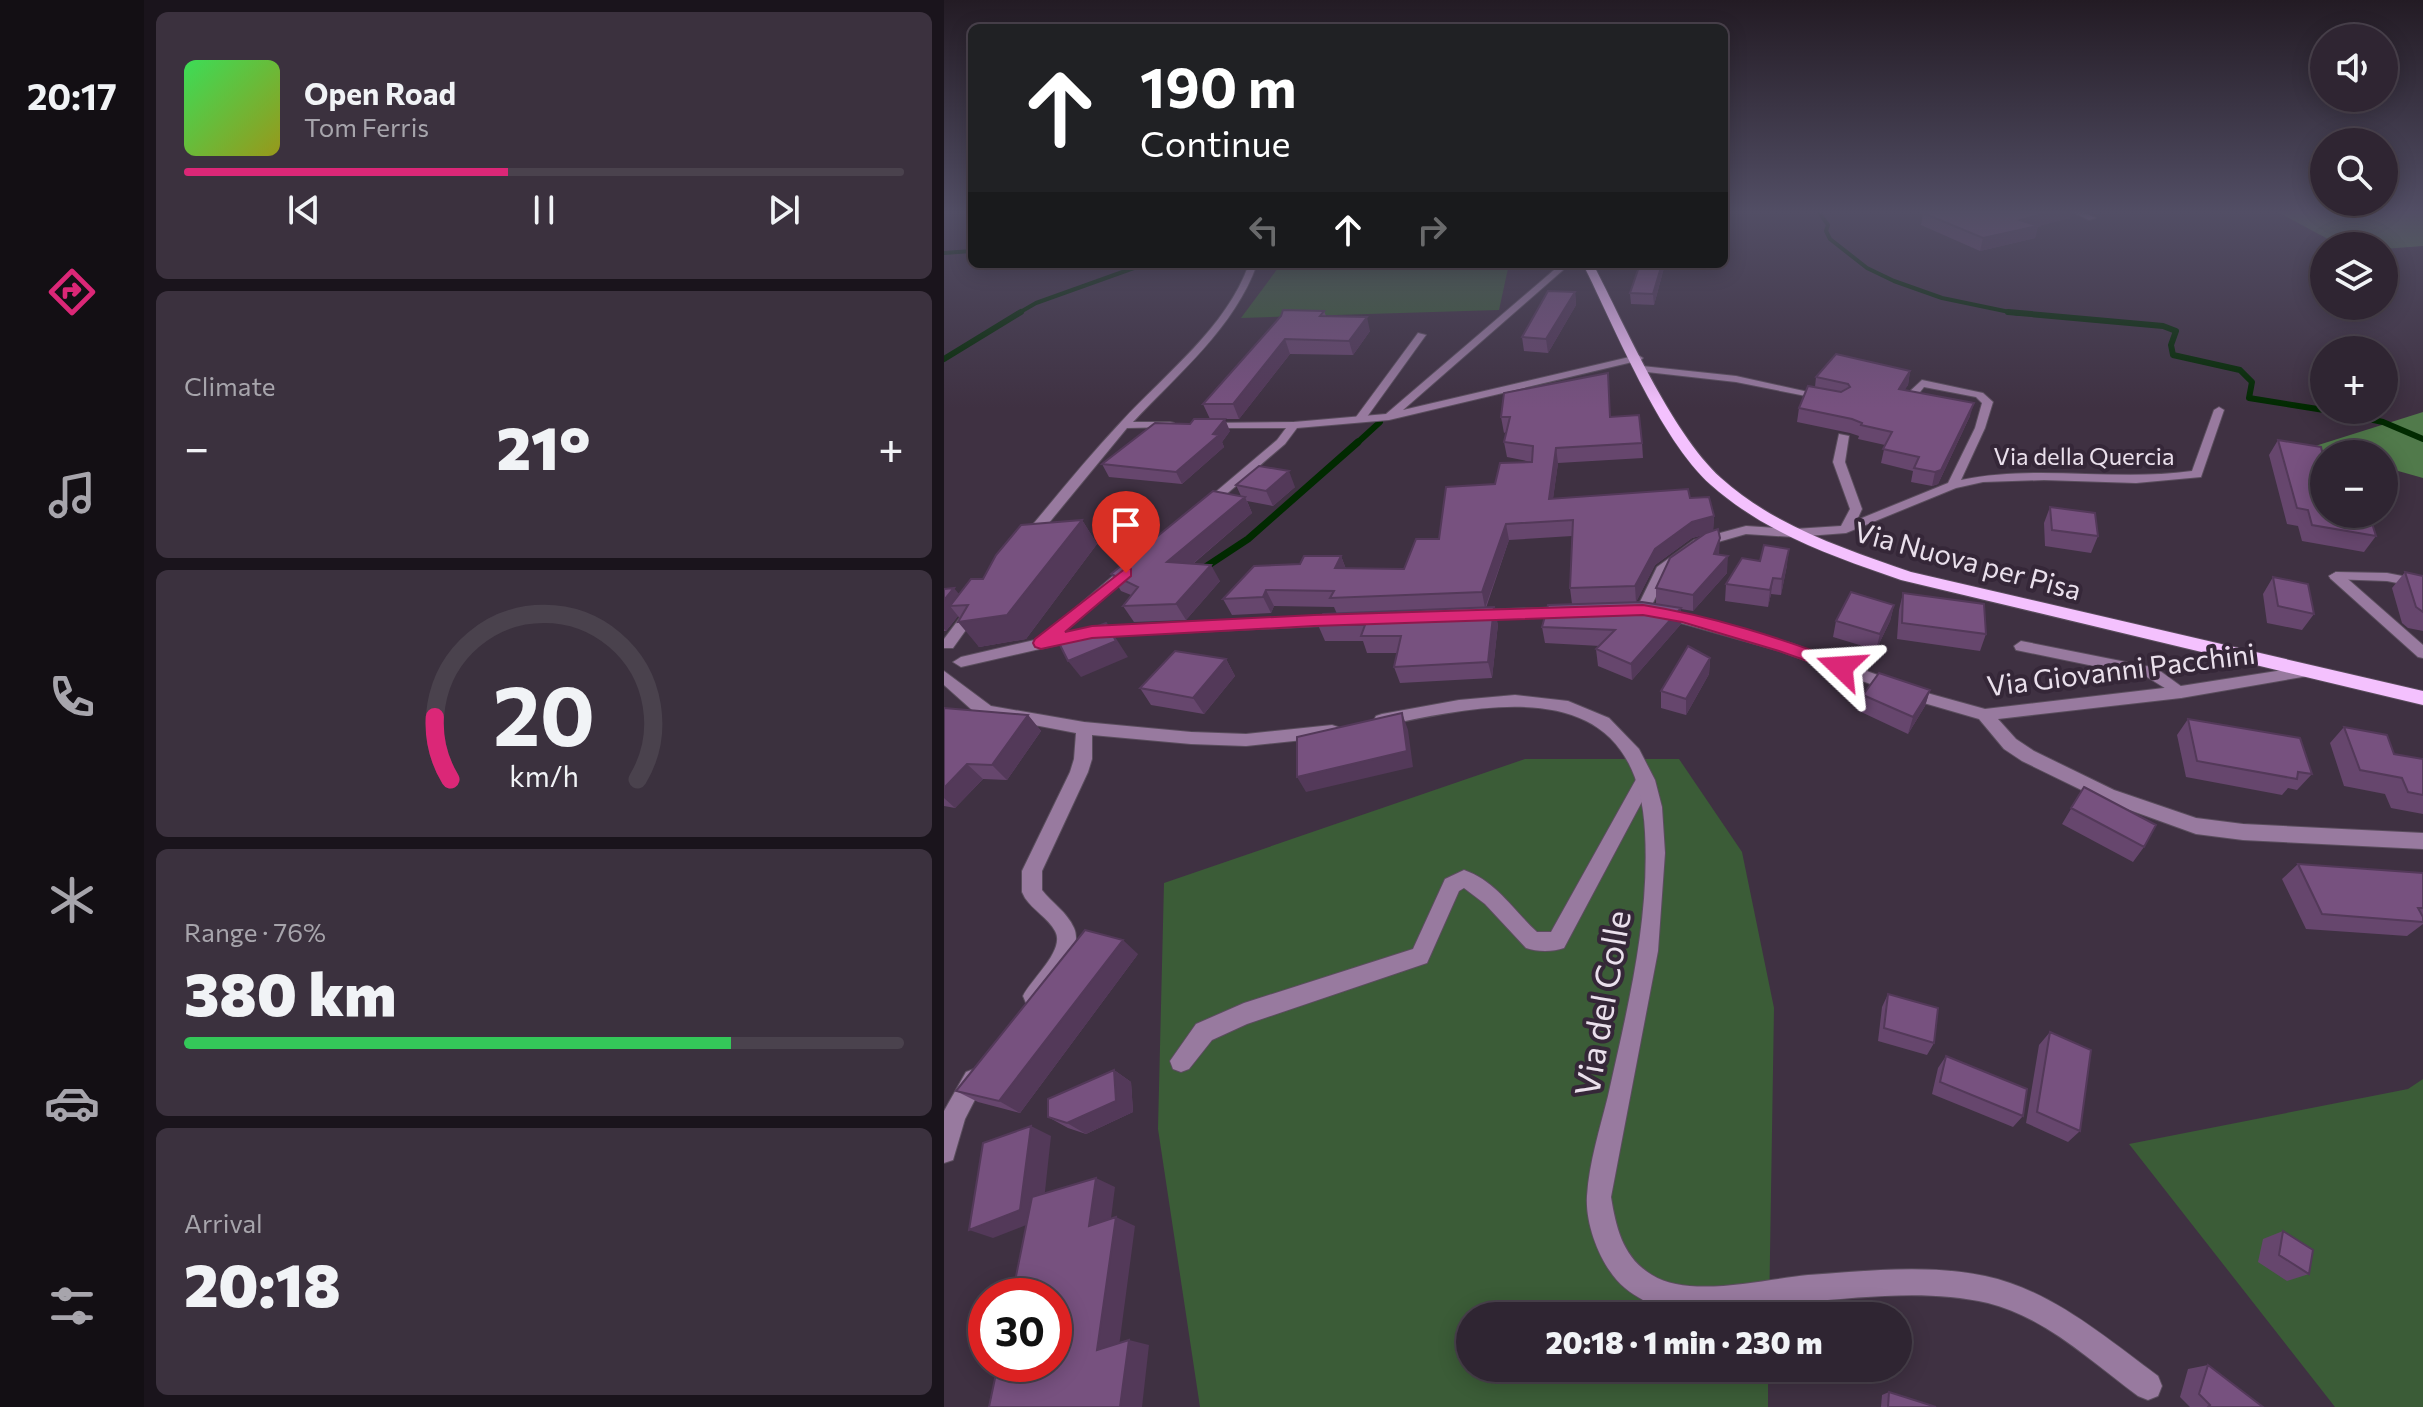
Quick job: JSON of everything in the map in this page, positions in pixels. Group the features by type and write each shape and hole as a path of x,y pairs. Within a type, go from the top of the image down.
{"main road":[{"name":"Via Nuova per Pisa","path":"1595,277 1664,411 1697,461 1734,497 1794,533 1842,554 1907,576 2423,698"}],"street":[{"path":"1016,555 1124,425 1226,315 1250,277"},
{"path":"1389,417 1551,277"},
{"path":"1360,419 1421,335"},
{"path":"1124,425 1294,425 1389,417 1640,364 1840,400"},
{"name":"Via della Quercia","path":"1912,395 1922,383 1979,395 1988,402 1980,428 1953,485"},
{"name":"Via della Quercia","path":"1635,610 1662,570 1699,543 1746,530 1794,533 1846,529 1953,485 1978,478 2012,475 2164,481 2197,474 2219,410"},
{"path":"1189,520 1281,442 1294,425"},
{"path":"1843,436 1839,462 1856,509 1846,529"},
{"path":"1041,643 1147,555"},
{"path":"2423,584 2387,577 2336,576 2423,653"},
{"path":"961,662 962,650 946,644 979,603"},
{"name":"Via Giovanni Pacchini","path":"1635,610 1683,616 1985,715 2181,692 2308,671"},
{"path":"1468,616 1580,611"},
{"path":"944,676 961,662 1092,632 1360,619"},
{"path":"2021,646 2151,672 2181,692"},
{"name":"Via del Colle","path":"944,676 988,711 1084,728 1246,740 1322,733 1463,704 1538,704 1581,711 1600,720 1632,750 1653,805 1655,866 1645,959 1599,1197 1603,1227 1623,1268 1644,1286 1671,1296 1693,1299 1809,1289 1925,1284 1987,1290 2039,1308 2148,1386"},
{"path":"1985,715 2010,744 2028,756 2108,795 2196,826 2243,832 2423,841"},
{"path":"1022,1013 1063,955 1067,942 1063,925 1035,897 1030,887 1032,871 1043,844 1079,772 1084,728"},
{"path":"1181,1061 1204,1032 1244,1014 1420,956 1452,885 1464,878 1481,885 1514,926 1533,941 1557,941 1645,779"},
{"path":"944,1151 954,1115 985,1064"}],"green space":[{"path":"1272,277 1506,277 1499,310 1241,318"},
{"path":"2423,412 2423,478 2398,471 2398,440 2334,440 2385,424 2398,424 2398,420"},
{"path":"1525,759 1679,759 1742,852 1774,1008 1769,1302 1456,1302 1456,1382 1768,1382 1768,1407 1200,1407 1158,1129 1164,883"},
{"path":"2423,1079 2423,1407 2335,1407 2129,1144 2408,1089"}],"building":[{"path":"1636,277 1658,277 1653,294 1630,293"},
{"path":"1548,291 1575,292 1546,339 1522,337"},
{"path":"1283,310 1324,311 1320,316 1367,317 1349,341 1285,339 1233,404 1203,404 1281,316"},
{"path":"1836,354 1910,371 1899,389 1974,403 1941,470 1935,472 1914,468 1919,457 1883,449 1892,432 1861,425 1852,419 1799,408 1808,386 1841,392 1850,387 1816,377"},
{"path":"1608,373 1610,417 1639,415 1642,443 1556,448 1549,499 1688,489 1690,498 1709,497 1714,516 1692,522 1655,549 1635,586 1570,588 1573,520 1506,524 1482,592 1330,598 1334,591 1266,590 1263,597 1223,599 1254,566 1300,564 1304,556 1341,556 1335,568 1404,569 1416,539 1439,539 1446,487 1495,484 1500,463 1532,462 1533,446 1504,442 1510,417 1501,417 1504,393"},
{"path":"1194,419 1225,419 1213,434 1219,435 1176,472 1102,464 1155,423 1190,424"},
{"path":"2278,440 2310,445 2310,518 2308,510 2297,508"},
{"path":"1259,466 1289,471 1266,491 1236,485"},
{"path":"1213,491 1245,497 1167,562 1211,565 1176,604 1123,606 1138,587 1111,574"},
{"path":"2050,507 2095,513 2098,536 2052,530"},
{"path":"1082,520 1007,615 958,622 968,605 950,606 971,579 983,579 996,555 1021,525"},
{"path":"2329,528 2373,528 2376,536"},
{"path":"1718,529 1720,538 1714,554 1728,556 1693,595 1656,588 1670,558 1706,533"},
{"path":"1764,545 1789,549 1782,579 1773,578 1770,590 1726,584 1742,558 1760,561"},
{"path":"2405,572 2423,576 2423,612 2416,607"},
{"path":"2273,577 2308,584 2314,614 2278,606"},
{"path":"954,588 944,600 944,589"},
{"path":"1851,592 1894,605 1880,634 1836,621"},
{"path":"1903,593 1984,604 1986,634 1902,623"},
{"path":"1642,602 1681,608 1631,664 1596,649 1615,630 1542,627 1548,605"},
{"path":"1494,607 1488,662 1394,667 1401,636 1361,636 1365,625 1318,625 1323,614"},
{"path":"1106,623 1116,641 1068,661 1058,641"},
{"path":"1688,646 1710,658 1686,699 1661,691"},
{"path":"1175,651 1226,659 1193,698 1140,688"},
{"path":"1879,673 1930,690 1913,717 1863,695"},
{"path":"944,708 1028,715 992,765 967,764 944,788"},
{"path":"1402,713 1407,751 1297,777 1297,737"},
{"path":"2188,719 2300,738 2312,774 2298,772 2297,779 2197,761"},
{"path":"2344,727 2387,735 2394,754 2423,759 2423,795 2408,792 2402,778 2360,770"},
{"path":"2084,787 2156,825 2144,847 2071,808"},
{"path":"2298,864 2423,873 2423,908 2418,908 2423,922 2322,914"},
{"path":"1085,930 1123,940 999,1101 956,1091"},
{"path":"1888,994 1938,1008 1934,1043 1884,1028"},
{"path":"2050,1032 2091,1050 2080,1131 2037,1112"},
{"path":"1946,1056 2027,1089 2023,1116 1940,1082"},
{"path":"1114,1070 1116,1101 1067,1123 1048,1117 1048,1099"},
{"path":"1031,1126 1020,1210 969,1230 983,1143"},
{"path":"1096,1178 1089,1226 1116,1217 1097,1350 1129,1340 1120,1407 989,1407 994,1382 1072,1382 1072,1278 1016,1278 1032,1197"},
{"path":"2283,1231 2313,1250 2309,1274 2279,1255"},
{"path":"2208,1365 2263,1407 2208,1407 2210,1405 2199,1394"},
{"path":"1889,1392 1936,1407 1888,1407"}],"waterway":[{"path":"1017,314 1036,303 1110,277"},
{"path":"1885,277 1942,298 2010,312"},
{"path":"944,359 1021,312"},
{"path":"2010,312 2163,326 2176,331 2171,345 2173,355 2240,370 2252,382 2249,398 2310,408"},
{"path":"2010,312 2019,314"},
{"path":"1356,444 1380,422"},
{"path":"2388,424 2423,439"},
{"path":"1201,570 1248,539 1358,442"}],"route":[{"path":"1126,573 1041,643 1092,632 1314,620 1643,610 1683,616 1841,667"}]}
